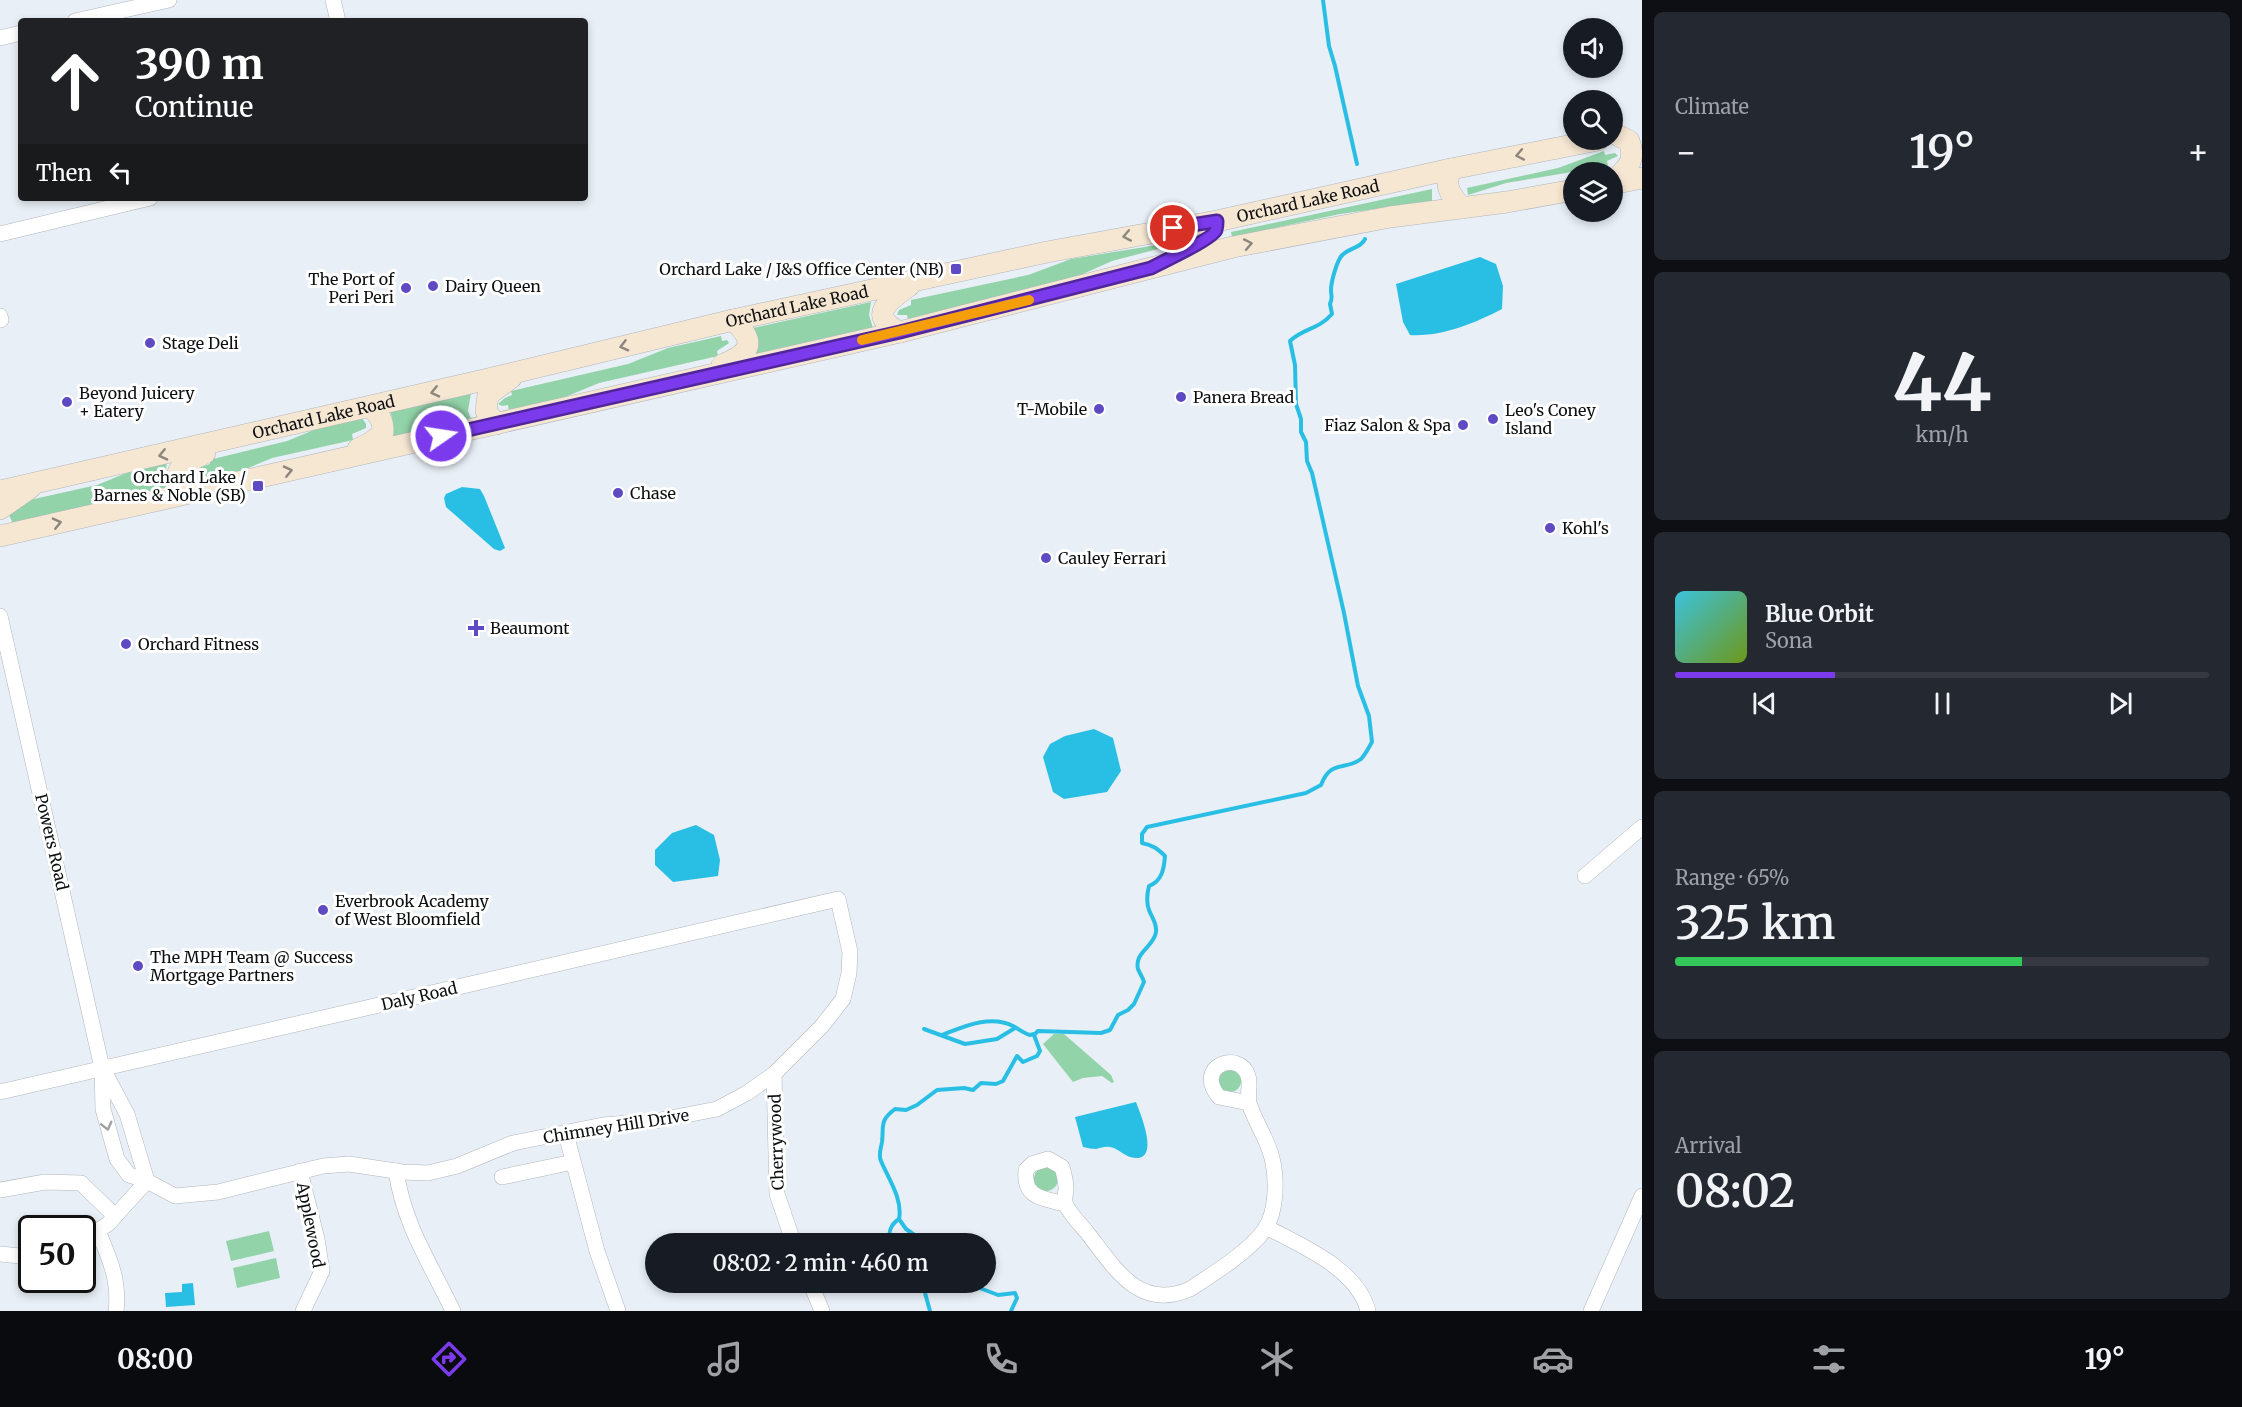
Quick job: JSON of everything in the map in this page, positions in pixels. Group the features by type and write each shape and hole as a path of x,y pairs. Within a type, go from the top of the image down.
{"main road":[{"path":"1623,134 1642,130"},
{"path":"1623,139 1629,141 1634,152 1631,164 1623,172"},
{"name":"Orchard Lake Road","path":"0,491 733,320 1058,250 1217,221 1451,169 1563,147"},
{"path":"1451,169 1448,177 1449,194 1462,208"},
{"path":"1623,181 1642,178"},
{"name":"Orchard Lake Road","path":"0,536 900,332 1233,247 1390,217 1563,192"},
{"path":"1151,268 1209,239 1216,231 1217,221"},
{"path":"900,332 885,321 883,309 886,303 914,282"},
{"path":"686,381 745,353 748,346 747,337 742,328 733,320"},
{"path":"495,424 486,411 488,395 522,371"},
{"path":"333,461 372,442 383,433 384,424 381,417 371,406"},
{"path":"189,493 178,480 178,474 184,463 235,438"},
{"path":"0,509 40,482"}],"street":[{"path":"88,18 168,0"},
{"path":"333,0 337,18"},
{"path":"0,38 18,34"},
{"path":"0,234 138,201"},
{"name":"Powers Road","path":"0,616 102,1068"},
{"path":"1585,876 1642,827"},
{"name":"Daly Road","path":"0,1092 838,899"},
{"name":"Chimney Hill Drive","path":"102,1068 103,1109 117,1159 129,1175 147,1181 175,1196 218,1192 323,1166 349,1164 428,1173 456,1166 513,1143 603,1125 655,1121 717,1109 747,1093 774,1074 822,1026 843,999 849,973 850,952 838,899"},
{"path":"102,1068 127,1114 147,1181 98,1231 114,1269 118,1297 116,1311"},
{"name":"Cherrywood","path":"774,1074 777,1194 790,1233"},
{"path":"1065,1204 1123,1280 1137,1294 1148,1299 1162,1299 1189,1290 1238,1255 1266,1227 1275,1191 1275,1177 1272,1156 1249,1103"},
{"path":"566,1134 597,1251 618,1311"},
{"path":"113,1149 135,1141"},
{"path":"502,1177 573,1162"},
{"name":"Applewood","path":"300,1171 317,1239 322,1271 303,1311"},
{"path":"396,1171 399,1193 409,1225 453,1311"},
{"path":"0,1190 45,1182 81,1183 115,1216"},
{"path":"1591,1311 1642,1196"},
{"path":"1266,1227 1323,1257 1337,1267 1354,1286 1368,1311"},
{"path":"0,1254 18,1256"},
{"path":"815,1293 822,1311"}],"green space":[{"path":"1604,151 1605,155 1615,153 1618,156 1607,162 1574,162"},
{"path":"1563,166 1563,174 1506,183 1468,195 1467,188"},
{"path":"1432,189 1432,201 1340,214 1232,237 1231,232"},
{"path":"1200,238 1112,261 1074,278 908,320 907,315 897,315 899,310 911,305 911,300 1028,275 1071,259"},
{"path":"871,302 869,315 873,328 755,355 753,328"},
{"path":"721,336 722,341 727,340 729,343 717,351 718,356 599,383 558,400 509,411 508,405 498,404 512,395 511,391 628,364 668,348"},
{"path":"471,393 468,411 471,419 392,437 393,421 390,411"},
{"path":"362,418 366,428 352,434 353,440 272,458 234,474 206,480 205,475 194,474 201,467 210,464 209,460 287,441 326,425"},
{"path":"167,462 165,474 168,488 13,524 9,515 21,505 34,499 97,485 136,469"},
{"path":"1054,1034 1064,1034 1111,1075 1114,1082 1102,1076 1083,1078 1073,1082 1043,1044"},
{"path":"1230,1070 1238,1073 1241,1081 1238,1089 1230,1092 1222,1089 1219,1081 1222,1073"},
{"path":"1046,1167 1054,1171 1058,1179 1054,1187 1046,1191 1038,1187 1034,1179 1038,1171"},
{"path":"269,1231 274,1251 231,1261 226,1241"},
{"path":"276,1258 280,1278 237,1288 233,1268"}],"water":[{"path":"1480,257 1496,264 1503,286 1502,309 1469,324 1446,331 1410,335 1403,322 1396,284"},
{"path":"462,487 480,489 505,548 500,551 494,549 446,507 444,498 446,494"},
{"path":"1094,729 1113,738 1121,771 1107,792 1064,799 1053,792 1043,757 1050,744 1065,736"},
{"path":"696,825 714,835 720,860 718,876 673,882 655,865 655,850 672,833"},
{"path":"1136,1102 1148,1144 1143,1156 1132,1158 1110,1147 1096,1149 1083,1147 1075,1117"},
{"path":"193,1283 195,1305 166,1307 165,1293 182,1292 182,1284"}],"waterway":[{"path":"1323,0 1329,46 1357,164"},
{"path":"912,1233 899,1219 897,1196 881,1161 883,1124 886,1117 895,1109 906,1110 917,1105 937,1090 964,1088 973,1090 981,1083 996,1084 1003,1081 1017,1056 1023,1062 1037,1056 1040,1051 1034,1035 1038,1031 1101,1033 1110,1030 1118,1015 1134,1004 1144,982 1138,969 1139,958 1152,942 1156,932 1155,923 1147,904 1148,889 1162,874 1165,856 1154,847 1142,843 1142,834 1147,827 1306,793 1321,785 1329,772 1361,759 1372,742 1369,716 1358,686 1344,613 1312,473 1307,461 1306,442 1301,432 1301,419 1296,404 1295,365 1290,341 1332,314 1331,287 1338,261 1345,252 1360,245 1365,239"},
{"path":"942,1035 986,1021 1004,1023 1030,1035 1034,1034"},
{"path":"924,1029 965,1044 997,1039 1015,1028"},
{"path":"890,1233 893,1224 899,1219"},
{"path":"925,1293 930,1311"},
{"path":"993,1293 998,1295 1015,1293 1017,1298 1011,1311"}],"slow traffic":[{"path":"862,340 1029,300"}],"place":[{"name":"Orchard Lake / J&S Office Center (NB)","path":"956,269"},
{"name":"Dairy Queen","path":"433,286"},
{"name":"The Port of Peri Peri","path":"406,288"},
{"name":"Stage Deli","path":"150,343"},
{"name":"Panera Bread","path":"1181,397"},
{"name":"Beyond Juicery + Eatery","path":"67,402"},
{"name":"T-Mobile","path":"1099,409"},
{"name":"Leo's Coney Island","path":"1493,419"},
{"name":"Fiaz Salon & Spa","path":"1463,425"},
{"name":"Orchard Lake / Barnes & Noble (SB)","path":"258,486"},
{"name":"Chase","path":"618,493"},
{"name":"Kohl's","path":"1550,528"},
{"name":"Cauley Ferrari","path":"1046,558"},
{"name":"Beaumont","path":"476,628"},
{"name":"Orchard Fitness","path":"126,644"},
{"name":"Everbrook Academy of West Bloomfield","path":"323,910"},
{"name":"The MPH Team @ Success Mortgage Partners","path":"138,966"}],"route":[{"path":"441,436 900,332 1097,283 1151,268 1209,239 1216,231 1217,221 1173,228"}]}
